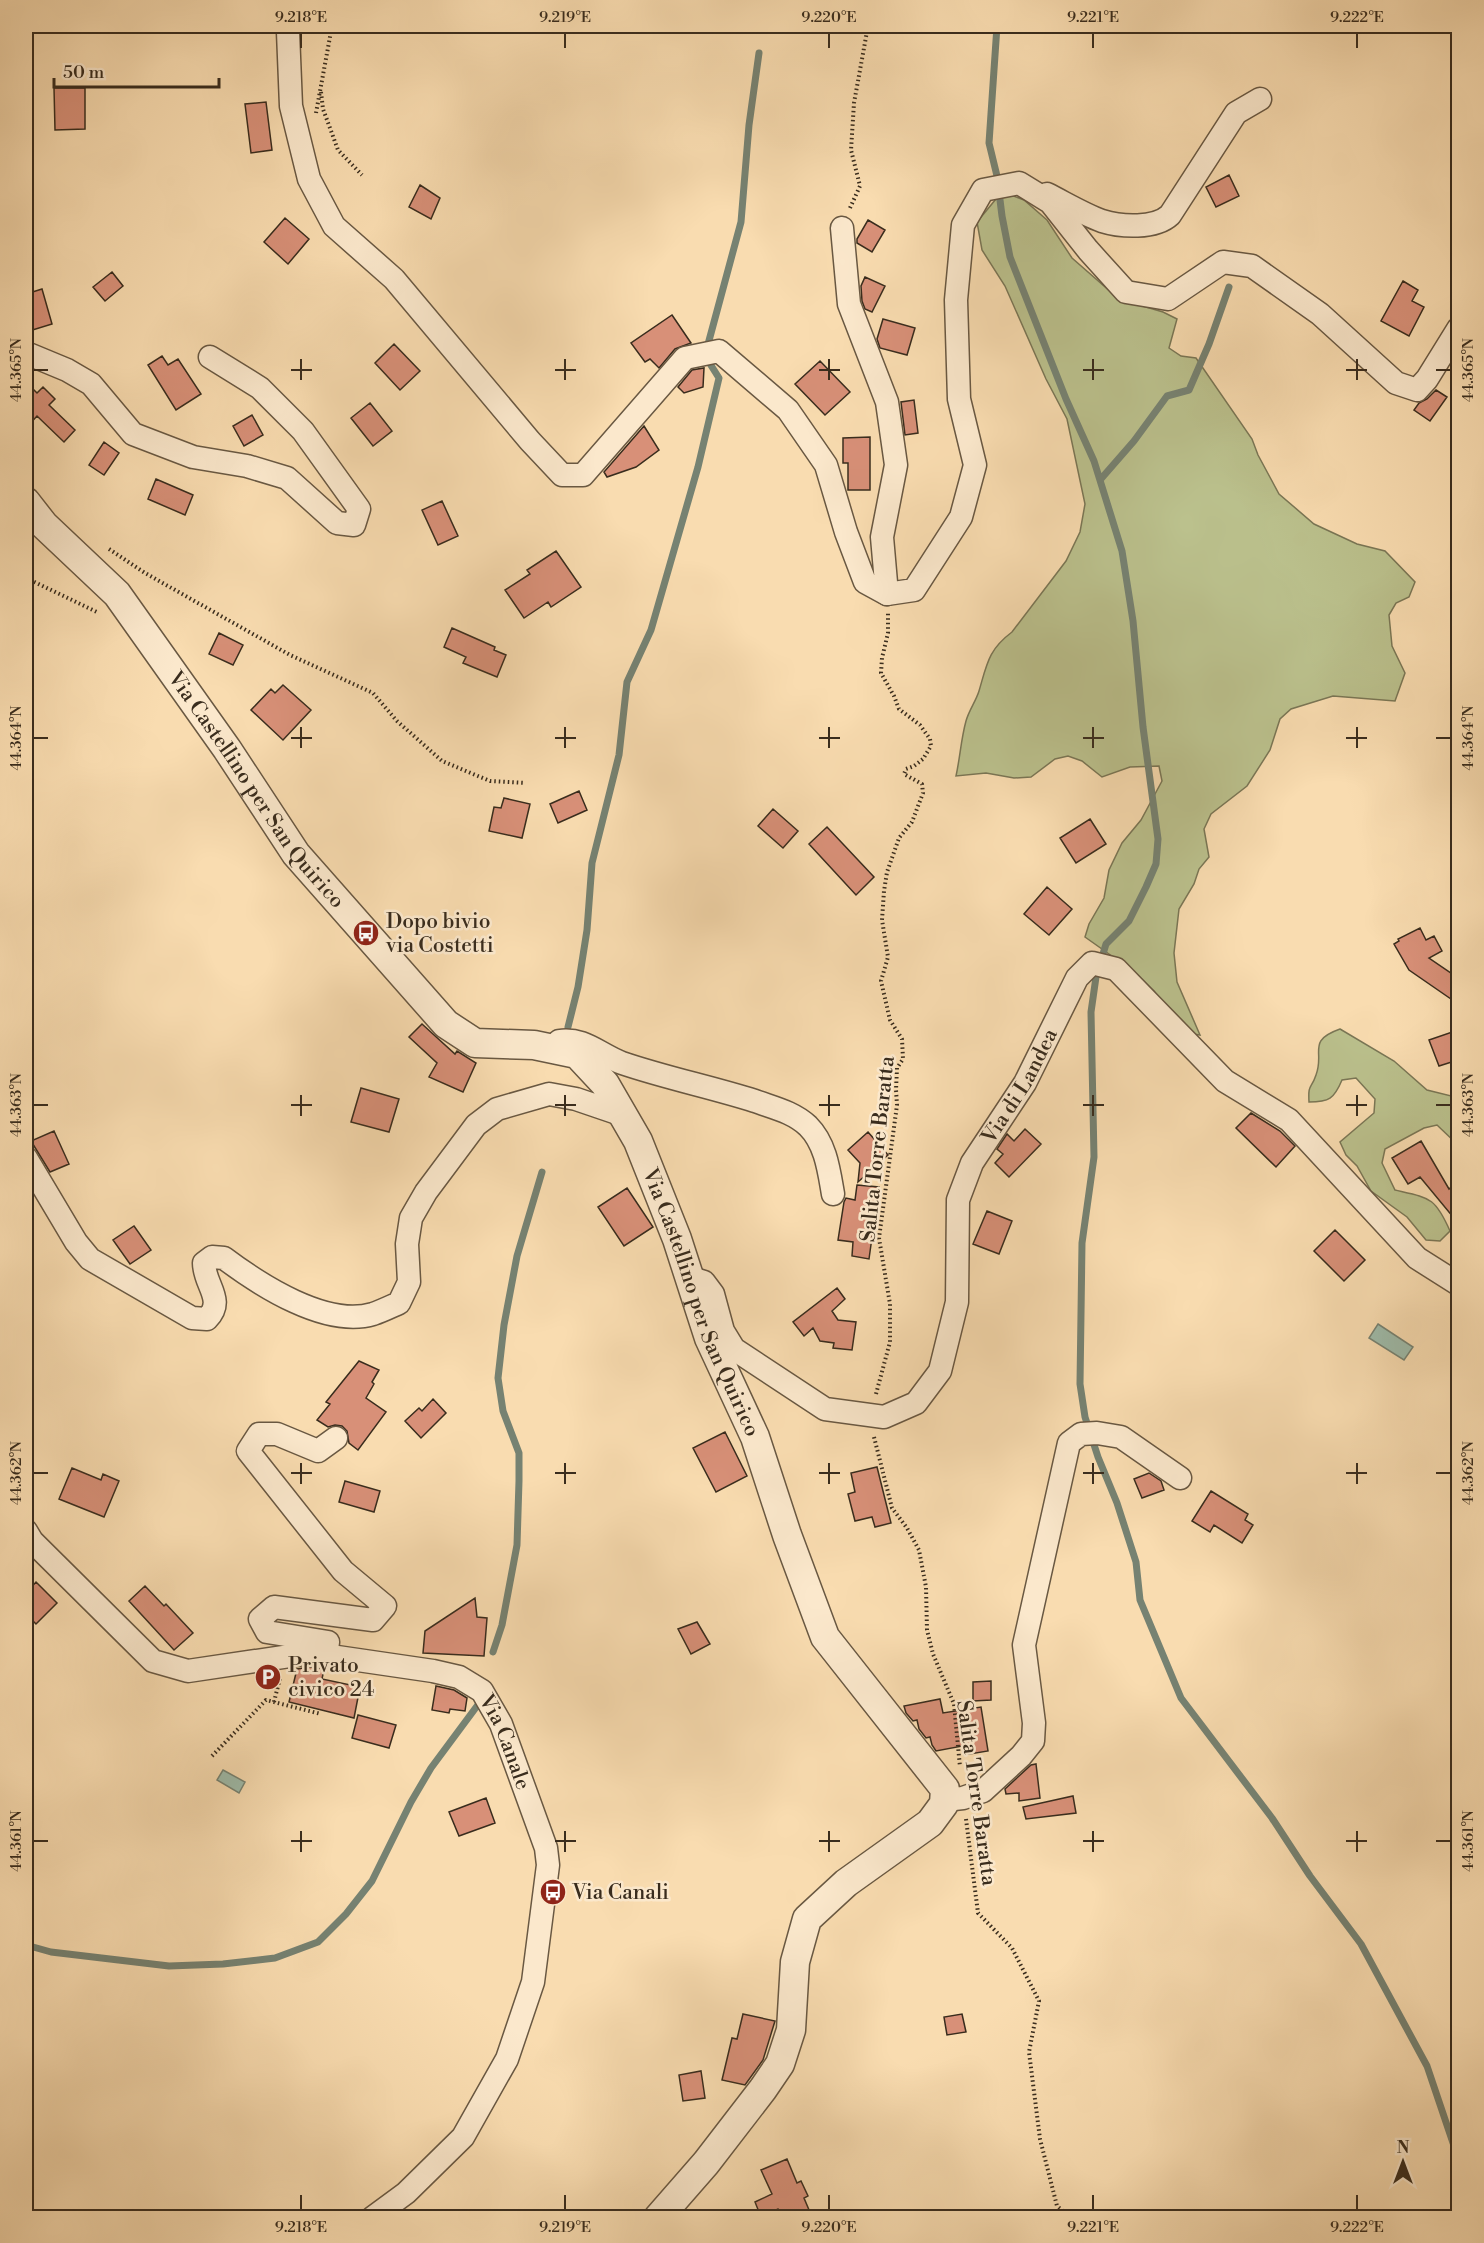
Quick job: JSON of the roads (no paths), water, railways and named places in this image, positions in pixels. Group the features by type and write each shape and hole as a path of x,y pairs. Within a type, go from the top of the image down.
{"street":[{"path":"286,26 291,106 309,179 333,226 394,279 530,441 562,475 583,475 685,358 718,351 788,410 814,446 826,465 846,532 865,582 887,594 914,590 961,517 975,465 959,399 956,300 963,225 984,190 1019,183 1050,202 1088,250 1126,292 1168,299 1223,262 1252,266 1320,314 1396,383 1417,390 1427,379 1458,329"},
{"path":"1034,192 1046,194 1103,221 1137,226 1165,220 1236,113 1260,99"},
{"path":"842,228 849,303 887,402 896,465 882,537 887,594"},
{"path":"26,353 67,370 91,384 133,434 193,457 247,466 287,477 337,523 354,525 359,509 303,431 260,388 210,357"},
{"name":"Via Castellino per San Quirico","path":"26,502 44,525 117,594 227,749 296,854 446,1024 475,1042 534,1045 577,1054 604,1084 638,1141 677,1239 709,1338 755,1437 787,1535 825,1637 954,1799"},
{"name":"Via di Landea","path":"688,1277 704,1282 713,1294 723,1330 734,1349 825,1409 884,1417 916,1403 940,1371 957,1302 958,1200 972,1163 1025,1083 1077,978 1092,963 1116,969 1226,1081 1289,1120 1417,1258 1458,1284"},
{"path":"544,1047 551,1042 572,1039 588,1044 606,1057 650,1072 725,1091 794,1115 810,1128 825,1151 833,1194"},
{"path":"26,1158 76,1242 90,1259 192,1318 207,1319 214,1312 216,1300 204,1275 204,1263 212,1257 224,1258 289,1300 341,1316 371,1315 399,1303 409,1282 407,1244 411,1218 426,1192 476,1125 497,1109 549,1094 576,1099 623,1115"},
{"path":"658,2217 706,2163 763,2090 780,2064 791,2030 795,1962 807,1919 846,1883 930,1823 944,1804 983,1791 1021,1756 1033,1741 1034,1723 1024,1645 1069,1443 1081,1434 1097,1433 1121,1437 1180,1478"},
{"path":"326,1656 328,1642 267,1632 260,1619 274,1607 373,1620 386,1606 343,1571 248,1451 259,1434 277,1434 318,1451 336,1438"},
{"name":"Via Canale","path":"26,1531 32,1541 153,1661 188,1671 310,1653 433,1671 459,1677 482,1691 501,1724 546,1848 548,1865 533,1982 507,2059 463,2137 406,2193 372,2217"}],"waterway":[{"path":"997,26 989,143 997,176 1010,257 1066,399 1094,461 1122,551 1133,621 1143,727 1158,839 1156,864 1146,887 1129,921 1106,944 1096,977 1091,1012 1094,1157 1082,1243 1080,1384 1085,1417 1136,1562 1140,1600 1181,1698 1272,1818 1310,1876 1361,1944 1427,2066 1458,2153"},
{"path":"707,348 741,222 749,125 759,53"},
{"path":"1100,480 1134,441 1167,396 1189,390 1209,344 1229,287"},
{"path":"568,1027 578,987 587,930 592,863 619,755 627,682 651,630 698,467 719,378 707,359"},
{"path":"493,1652 502,1625 517,1545 519,1481 519,1453 503,1411 498,1378 504,1325 517,1256 542,1172"},
{"path":"26,1945 51,1952 169,1966 223,1964 275,1958 318,1942 346,1914 372,1881 411,1802 431,1768 480,1702"}],"place":[{"name":"Dopo bivio via Costetti","path":"366,933"},
{"name":"Privato civico 24","path":"268,1677"},
{"name":"Via Canali","path":"553,1892"}]}
